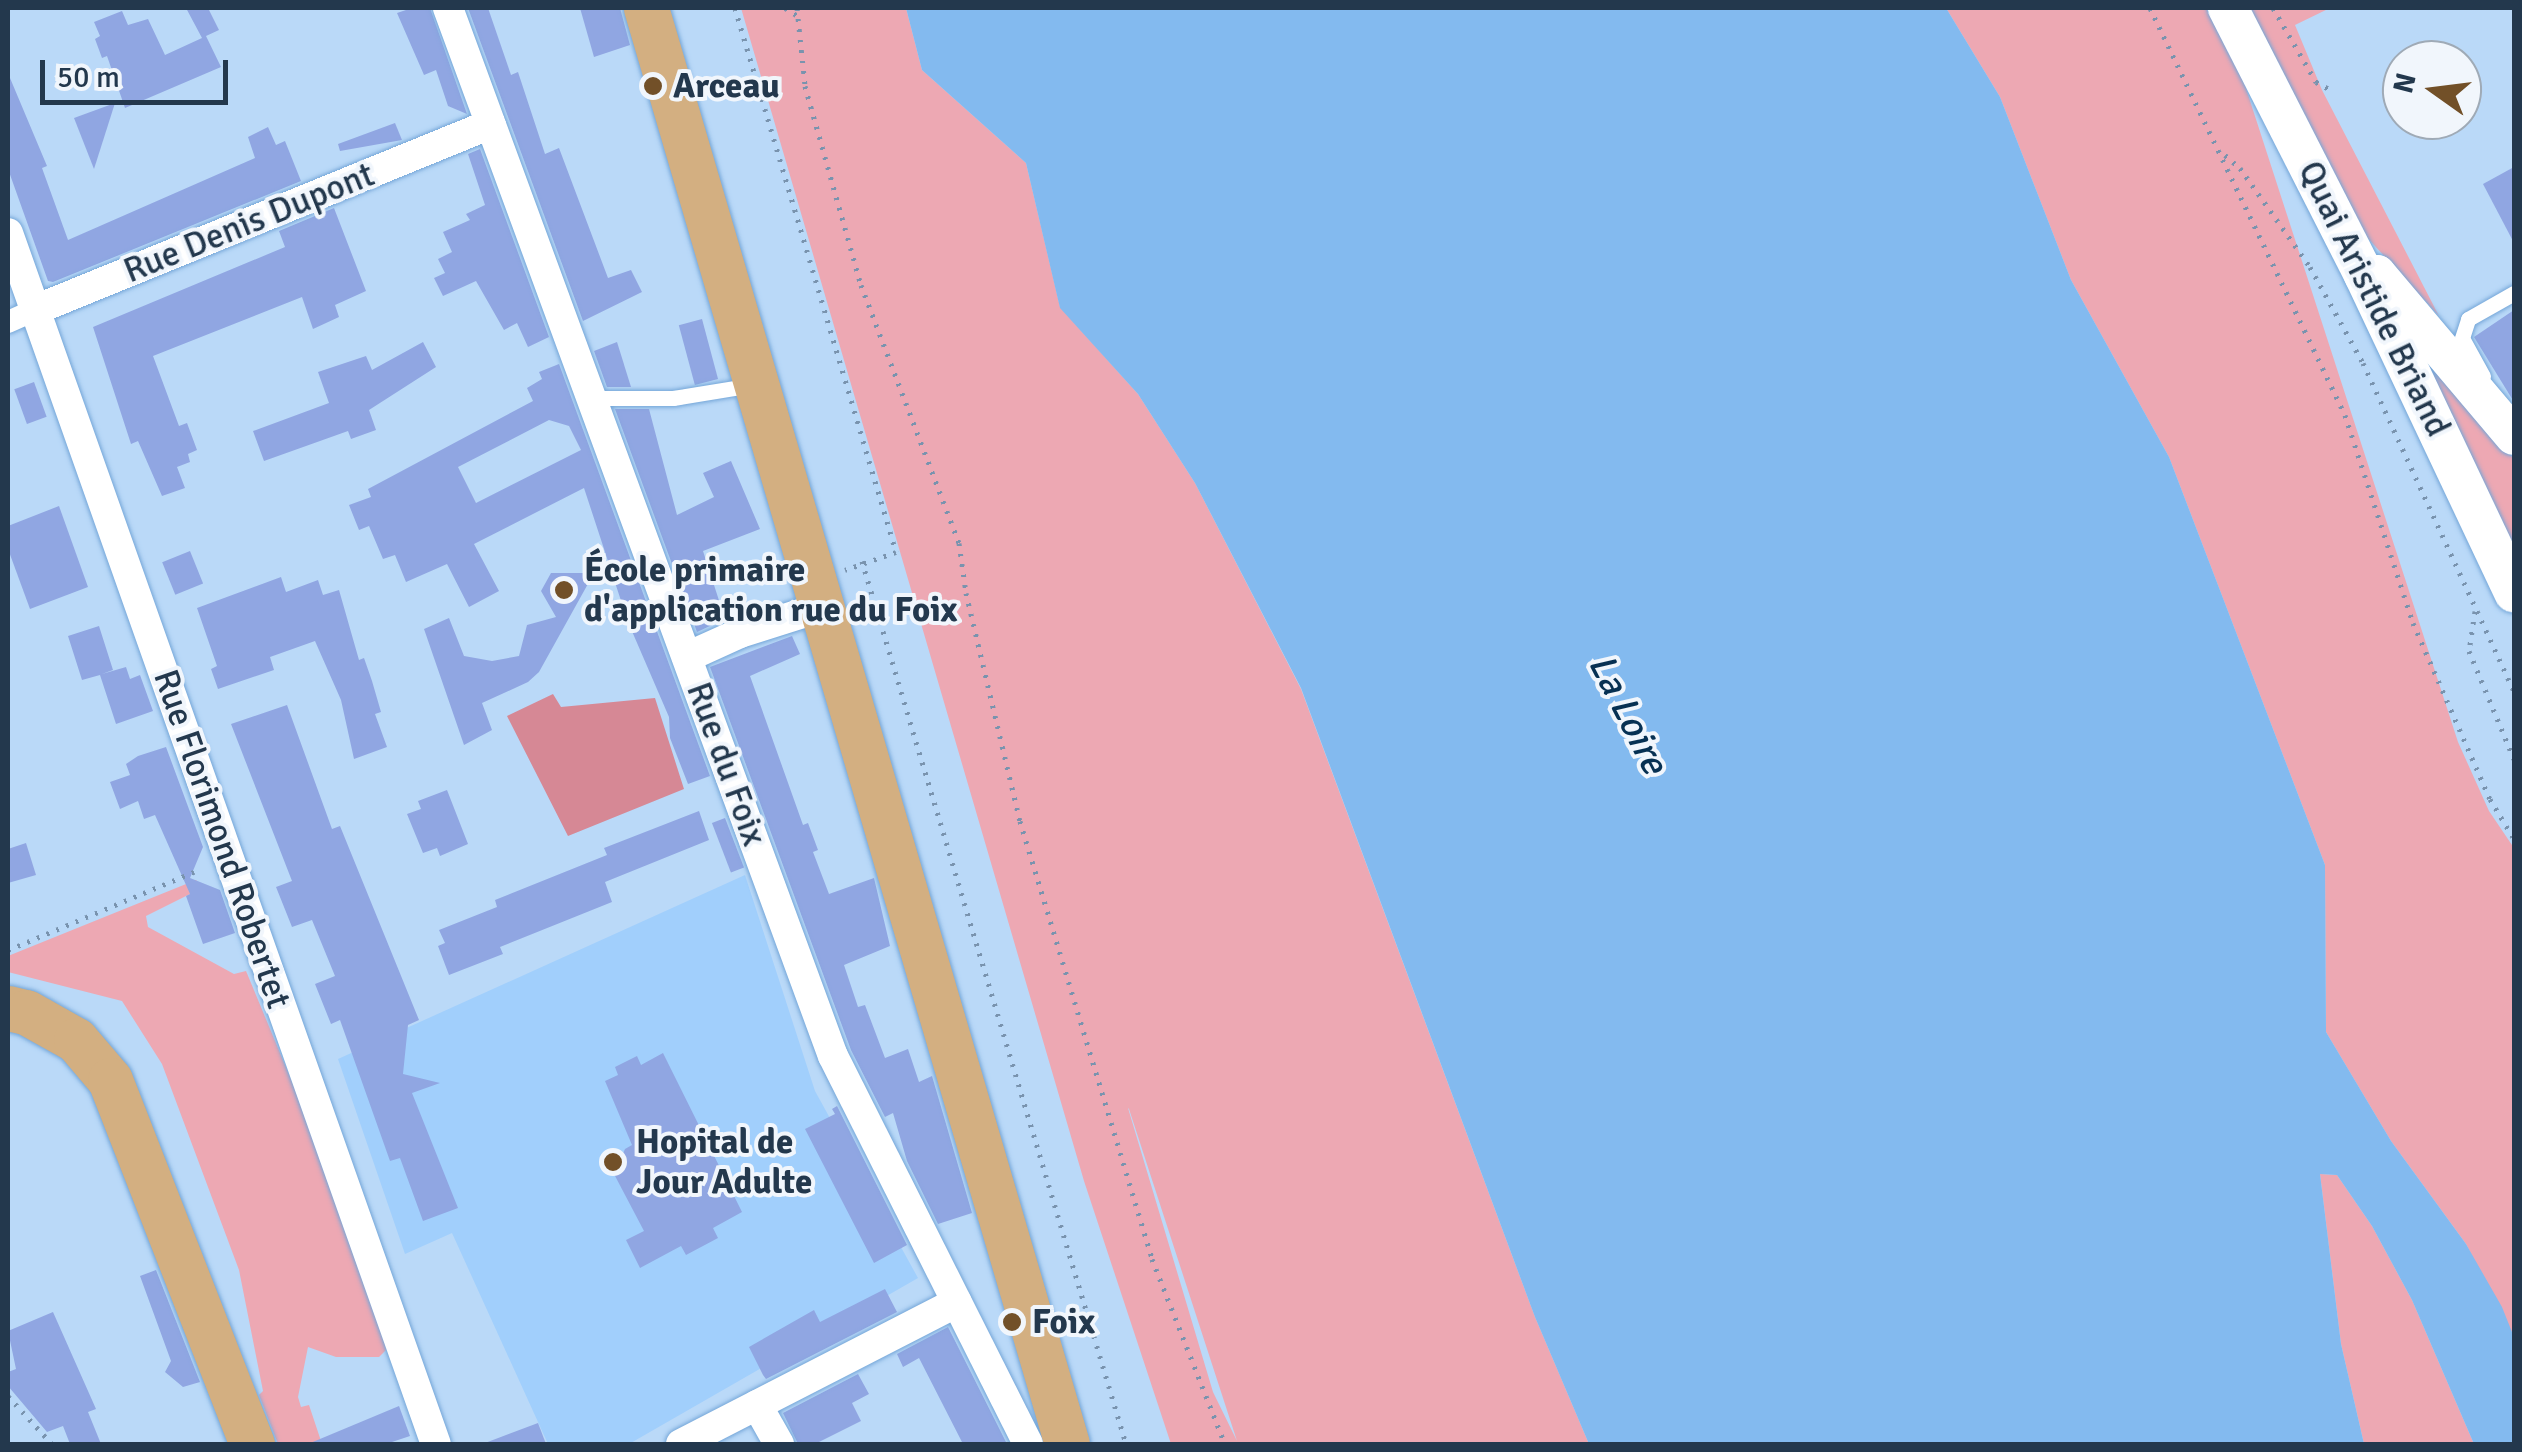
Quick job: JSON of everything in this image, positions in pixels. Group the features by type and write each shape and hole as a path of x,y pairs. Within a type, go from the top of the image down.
{"main road":[{"path":"646,8 1067,1444"},
{"name":"Quai Aristide Briand","path":"2228,8 2364,274 2514,592"},
{"path":"8,1008 26,1012 76,1040 110,1080 252,1444"}],"street":[{"name":"Rue du Foix","path":"448,8 833,1056 1028,1444"},
{"name":"Rue Denis Dupont","path":"21,316 491,124"},
{"name":"Rue Florimond Robertet","path":"8,233 21,316 436,1444"},
{"path":"2364,274 2377,274 2514,436"},
{"path":"687,657 740,633 822,607"},
{"path":"682,1444 957,1302"},
{"path":"757,1406 779,1444"}],"lane":[{"path":"2487,408 2492,392 2462,338 2468,319 2514,293"},
{"path":"592,398 673,398 756,384"}],"path":[{"path":"735,8 896,552 862,561 1126,1444"},
{"path":"786,8 800,18"},
{"path":"797,8 805,86 861,285 958,543 966,593 1020,822 1152,1260 1225,1444"},
{"path":"2150,8 2345,416 2413,623 2490,798 2514,839"},
{"path":"2273,8 2316,82 2333,92"},
{"path":"2221,150 2240,168 2310,267 2362,363 2514,691"},
{"path":"2476,608 2469,652 2514,759"},
{"path":"8,950 194,872"},
{"path":"8,1396 52,1444"}],"shaded area":[{"path":"741,8 906,8 922,70 1026,163 1060,307 1138,394 1195,483 1301,689 1535,1317 1589,1444 1171,1444 1084,1181","holes":["1128,1108 1237,1441 1213,1392"]},
{"path":"1946,8 2206,8 2241,73 2458,742 2489,811 2514,848 2514,1337 2466,1244 2391,1141 2326,1032 2325,865 2169,457 2071,280 2000,97"},
{"path":"2248,8 2330,8 2295,25 2322,90 2439,316 2353,222"},
{"path":"2426,352 2478,421 2514,459 2514,562 2416,356"},
{"path":"553,694 561,707 655,698 684,789 568,836 507,716"},
{"name":"Hopital de Jour Adulte","path":"745,875 815,1091 918,1278 629,1444 548,1444 452,1233 405,1254 338,1059"},
{"path":"196,880 202,888 146,916 148,927 234,974 246,971 295,1089 384,1333 386,1350 379,1357 336,1357 308,1347 298,1397 301,1407 309,1405 322,1444 278,1444 259,1395 263,1391 239,1270 162,1064 122,1001 8,972 8,956"},
{"path":"2320,1174 2337,1175 2372,1226 2412,1300 2474,1444 2364,1444 2341,1344"}],"water":[{"name":"La Loire","path":"906,8 1946,8 2000,97 2071,280 2169,457 2325,865 2326,1032 2391,1141 2466,1244 2502,1307 2514,1337 2514,1444 2474,1444 2412,1300 2372,1226 2337,1175 2320,1174 2341,1344 2364,1444 1589,1444 1535,1317 1301,688 1195,483 1138,394 1060,308 1026,163 922,70"}],"building":[{"path":"186,8 208,8 219,30 206,36 221,67 125,108 107,56 102,58 95,39 100,36 94,22 122,11 128,25 148,19 165,55 202,38"},
{"path":"430,8 467,114 448,106 436,70 424,75 397,13"},
{"path":"468,8 488,8 511,75 518,72 545,154 559,148 608,278 631,270 642,292 583,321"},
{"path":"580,8 620,8 630,45 594,57"},
{"path":"10,78 47,166 42,168 68,240 255,158 248,137 268,127 276,145 285,141 301,181 48,281 8,169"},
{"path":"115,103 94,169 74,118"},
{"path":"395,123 402,140 340,151 338,144"},
{"path":"480,149 549,337 528,347 517,323 504,330 476,281 443,296 434,278 445,273 438,259 452,252 443,232 470,220 466,214 485,205 468,154"},
{"path":"2514,167 2514,243 2483,184"},
{"path":"334,208 366,291 335,305 339,317 313,329 302,297 153,356 179,426 187,423 197,450 188,454 190,462 177,467 185,488 162,496 138,441 131,444 93,327 285,247 279,231"},
{"path":"2514,310 2514,402 2474,337"},
{"path":"702,319 718,379 695,385 679,325"},
{"path":"423,342 436,367 369,410 376,430 351,439 348,431 264,461 253,431 329,403 318,372 366,356 372,370"},
{"path":"617,342 631,387 607,387 594,351"},
{"path":"559,364 710,776 688,784 670,738 669,717 628,622 584,488 474,544 499,591 469,607 447,564 406,582 395,555 383,559 369,526 359,530 349,505 371,497 368,489 533,401 527,388 542,379 539,372","holes":["549,420 569,426 581,450 476,503 458,467"]},
{"path":"34,382 47,417 27,424 14,389"},
{"path":"615,409 649,409 677,515 714,497 703,473 731,461 760,529 703,551 725,619 697,632"},
{"path":"59,506 88,587 30,609 8,549 8,526"},
{"path":"190,551 203,583 175,595 162,562"},
{"path":"551,573 594,573 539,672 528,682 482,703 492,730 464,745 424,629 449,618 464,656 492,661 519,656 527,625 556,617 541,591"},
{"path":"281,577 286,592 318,580 323,595 339,590 359,660 364,658 372,681 381,712 375,714 387,747 354,759 341,700 315,641 270,657 274,670 218,689 211,669 217,666 197,608"},
{"path":"99,626 113,670 102,674 126,667 130,679 140,675 153,711 116,724 100,675 82,680 68,636"},
{"path":"792,636 800,654 750,676 803,825 808,823 818,850 813,852 829,894 874,878 890,946 844,965 858,1007 865,1005 885,1058 908,1049 919,1082 932,1076 972,1213 938,1224 907,1161 893,1113 885,1117 851,1050 710,667"},
{"path":"287,705 332,829 340,826 419,1020 408,1025 403,1074 440,1083 412,1093 458,1208 423,1221 400,1158 390,1161 340,1020 331,1024 315,984 335,976 312,920 292,927 276,887 292,881 231,724"},
{"path":"166,747 203,847 190,878 220,890 235,933 203,944 186,896 190,894 155,815 144,819 138,801 120,809 110,782 130,775 126,764 138,756"},
{"path":"447,790 468,844 440,856 437,848 423,853 407,814 421,809 418,801"},
{"path":"699,811 709,840 605,882 612,902 500,947 503,954 449,975 438,946 445,943 439,930 497,907 495,900 607,855 604,848"},
{"path":"725,818 744,867 731,872 712,823"},
{"path":"26,843 36,875 8,883 8,849"},
{"path":"663,1053 742,1212 713,1228 718,1238 686,1255 681,1246 640,1268 626,1240 644,1231 614,1174 625,1149 632,1145 605,1081 618,1075 615,1067 637,1056 641,1065"},
{"path":"837,1106 907,1245 874,1263 805,1129 835,1114 832,1109"},
{"path":"156,1270 200,1382 183,1387 165,1372 171,1361 140,1276"},
{"path":"885,1289 897,1312 766,1379 763,1375 749,1347 814,1310 820,1322"},
{"path":"53,1312 96,1409 88,1412 101,1444 70,1444 63,1426 47,1432 8,1386 8,1372 16,1369 8,1331"},
{"path":"948,1327 1007,1444 963,1444 919,1358 903,1367 897,1354"},
{"path":"858,1374 869,1394 852,1403 861,1421 815,1444 798,1444 783,1413"},
{"path":"399,1406 410,1436 386,1444 308,1444"},
{"path":"538,1423 546,1444 485,1444 485,1443"}],"place":[{"name":"Arceau","path":"653,86"},
{"name":"École primaire d'application rue du Foix","path":"564,590"},
{"name":"Hopital de Jour Adulte","path":"613,1162"},
{"name":"Foix","path":"1012,1322"}]}
